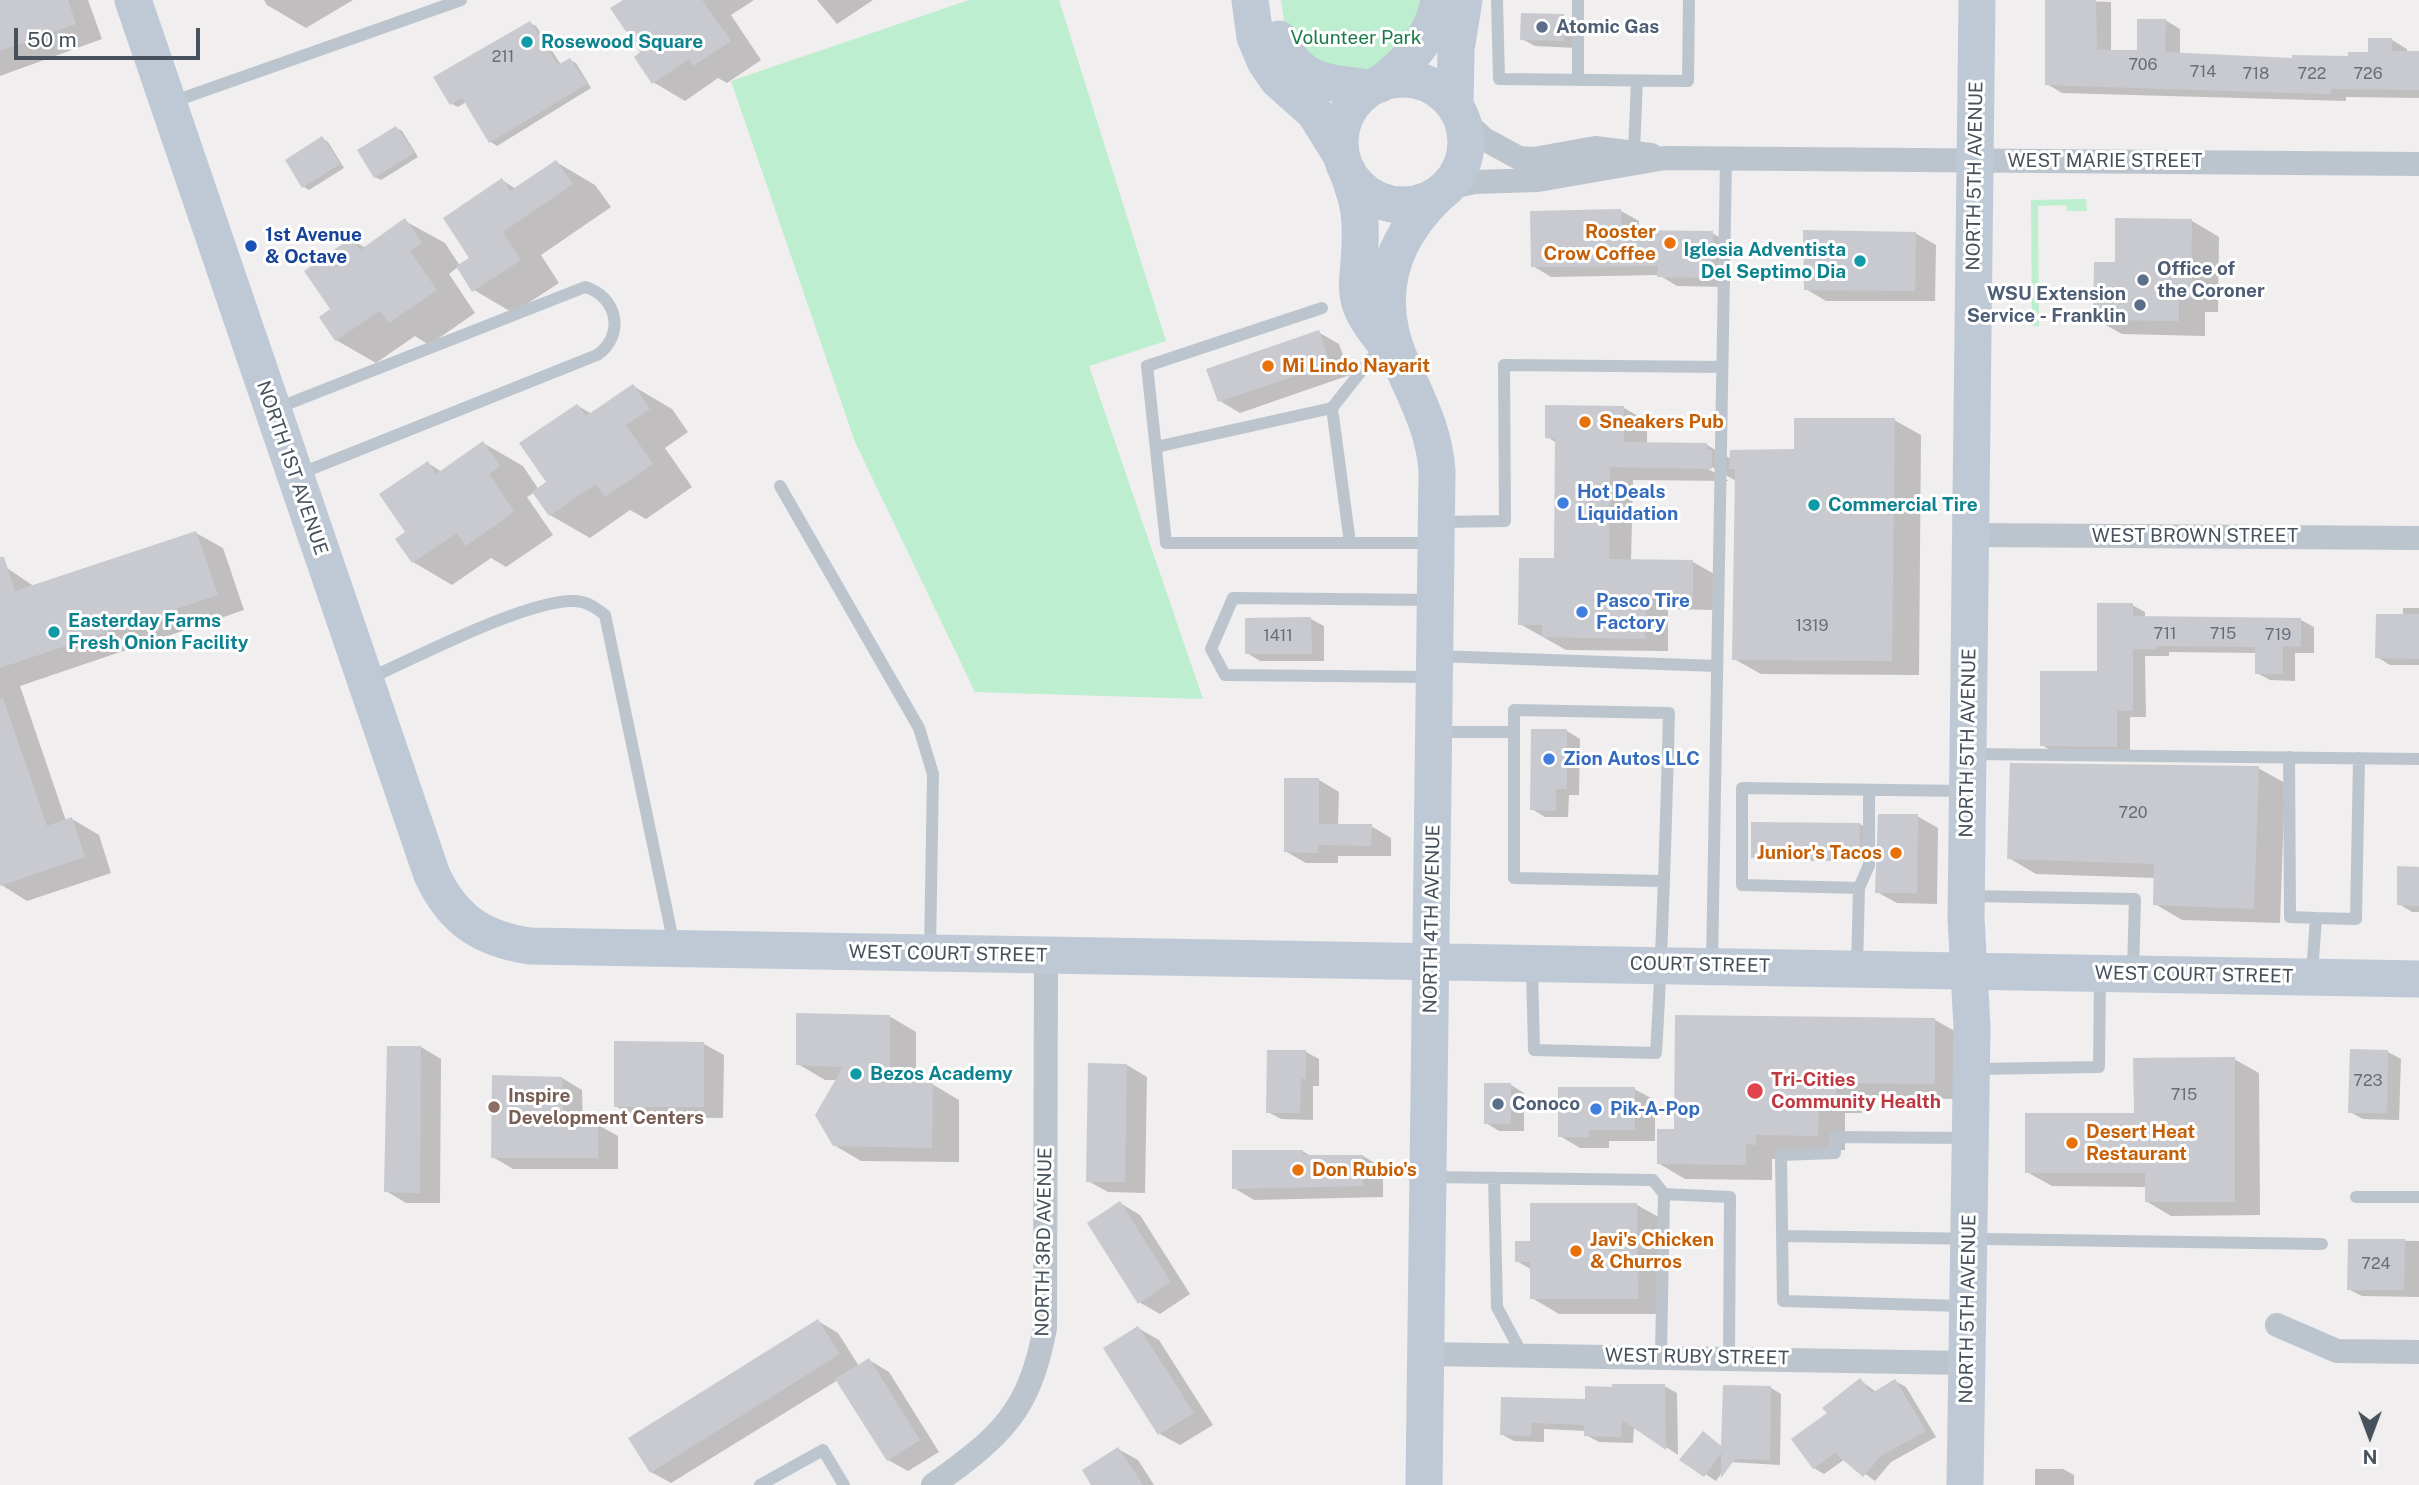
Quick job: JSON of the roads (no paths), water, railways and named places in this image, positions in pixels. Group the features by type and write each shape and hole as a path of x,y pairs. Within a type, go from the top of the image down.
{"street":[{"name":"NORTH 1ST AVENUE","path":"133,0 432,875 453,912 469,926"},
{"path":"1250,0 1255,37 1265,61 1278,79 1315,113 1367,194 1399,205 1416,204 1442,192 1458,172 1465,152 1458,112 1456,49 1464,0"},
{"path":"1273,0 1278,36 1284,49 1300,68 1329,84 1375,86 1413,80 1443,94 1458,112"},
{"path":"1344,162 1344,120 1354,101 1417,51 1430,32 1440,0"},
{"name":"NORTH 5TH AVENUE","path":"1965,1485 1971,1069 1966,896 1977,0"},
{"name":"WEST MARIE STREET","path":"1458,112 1484,139 1519,158 1534,159 1579,149 1634,151 1665,158"},
{"name":"WEST MARIE STREET","path":"1442,192 1475,182 1538,180 1665,158 2419,164"},
{"name":"NORTH 4TH AVENUE","path":"1344,162 1359,212 1357,295 1367,321 1392,351 1420,401 1433,440 1436,533 1435,667 1424,1485"},
{"name":"NORTH 4TH AVENUE","path":"1392,351 1389,321 1390,269 1403,237 1442,192"},
{"name":"WEST BROWN STREET","path":"1970,535 2419,538"},
{"name":"WEST COURT STREET","path":"469,926 507,943 530,946 1432,962"},
{"name":"NORTH 3RD AVENUE","path":"933,1485 1003,1428 1028,1393 1038,1362 1045,1328 1046,955"},
{"name":"COURT STREET","path":"1432,962 1968,971"},
{"name":"WEST COURT STREET","path":"1968,971 2419,979"},
{"path":"2277,1325 2337,1351 2419,1352"},
{"name":"WEST RUBY STREET","path":"1426,1354 1967,1363"}],"lane":[{"path":"168,103 461,0"},
{"path":"1497,0 1499,79 1637,81 1688,81 1689,0"},
{"path":"1578,0 1578,80"},
{"path":"1634,151 1637,81"},
{"path":"1712,965 1726,159"},
{"path":"273,410 585,287 596,290 607,299 614,313 614,335 609,347 597,355 295,476"},
{"path":"1322,308 1147,366 1166,544 1350,543 1436,533 1505,521 1504,365 1722,367"},
{"path":"1156,447 1332,408 1392,351"},
{"path":"1332,408 1350,543"},
{"path":"780,486 919,728 933,774 930,954"},
{"path":"1435,600 1233,598 1211,649 1225,675 1435,667 1717,666"},
{"path":"365,680 513,616 554,603 578,601 593,606 605,615 675,949"},
{"path":"1532,963 1534,1050 1656,1053 1662,965 1669,713 1514,710 1514,878 1664,881"},
{"path":"1434,732 1514,732"},
{"path":"1968,754 2419,759"},
{"path":"2289,757 2290,917 2356,919 2359,758"},
{"path":"1859,888 1742,886 1742,788 1967,791"},
{"path":"1857,968 1859,888 1869,865 1869,790"},
{"path":"1966,896 2136,899 2117,974 2099,1068 1971,1069"},
{"path":"2312,977 2316,918"},
{"path":"1968,1307 1783,1301 1781,1155 1835,1153 1835,1137 1970,1138"},
{"path":"1429,1177 1653,1180 1664,1194 1661,1356"},
{"path":"1494,1178 1497,1307 1522,1354"},
{"path":"1664,1194 1730,1197 1730,1357"},
{"path":"2356,1197 2419,1197"},
{"path":"1782,1236 2322,1244"},
{"path":"760,1485 823,1450 844,1485"}],"place":[{"name":"Atomic Gas","path":"1542,27"},
{"name":"Rosewood Square","path":"527,42"},
{"name":"Rooster Crow Coffee","path":"1670,243"},
{"name":"1st Avenue & Octave","path":"251,246"},
{"name":"Iglesia Adventista Del Septimo Dia","path":"1860,261"},
{"name":"Office of the Coroner","path":"2143,280"},
{"name":"WSU Extension Service - Franklin","path":"2140,305"},
{"name":"Mi Lindo Nayarit","path":"1268,366"},
{"name":"Sneakers Pub","path":"1585,422"},
{"name":"Hot Deals Liquidation","path":"1563,503"},
{"name":"Commercial Tire","path":"1814,505"},
{"name":"Pasco Tire Factory","path":"1582,612"},
{"name":"Easterday Farms Fresh Onion Facility","path":"54,632"},
{"name":"Zion Autos LLC","path":"1549,759"},
{"name":"Junior's Tacos","path":"1896,853"},
{"name":"Bezos Academy","path":"856,1074"},
{"name":"Tri-Cities Community Health","path":"1755,1091"},
{"name":"Conoco","path":"1498,1104"},
{"name":"Inspire Development Centers","path":"494,1107"},
{"name":"Pik-A-Pop","path":"1596,1109"},
{"name":"Desert Heat Restaurant","path":"2072,1143"},
{"name":"Don Rubio's","path":"1298,1170"},
{"name":"Javi's Chicken & Churros","path":"1576,1251"}],"park label":[{"name":"Volunteer Park","path":"1356,38"}]}
